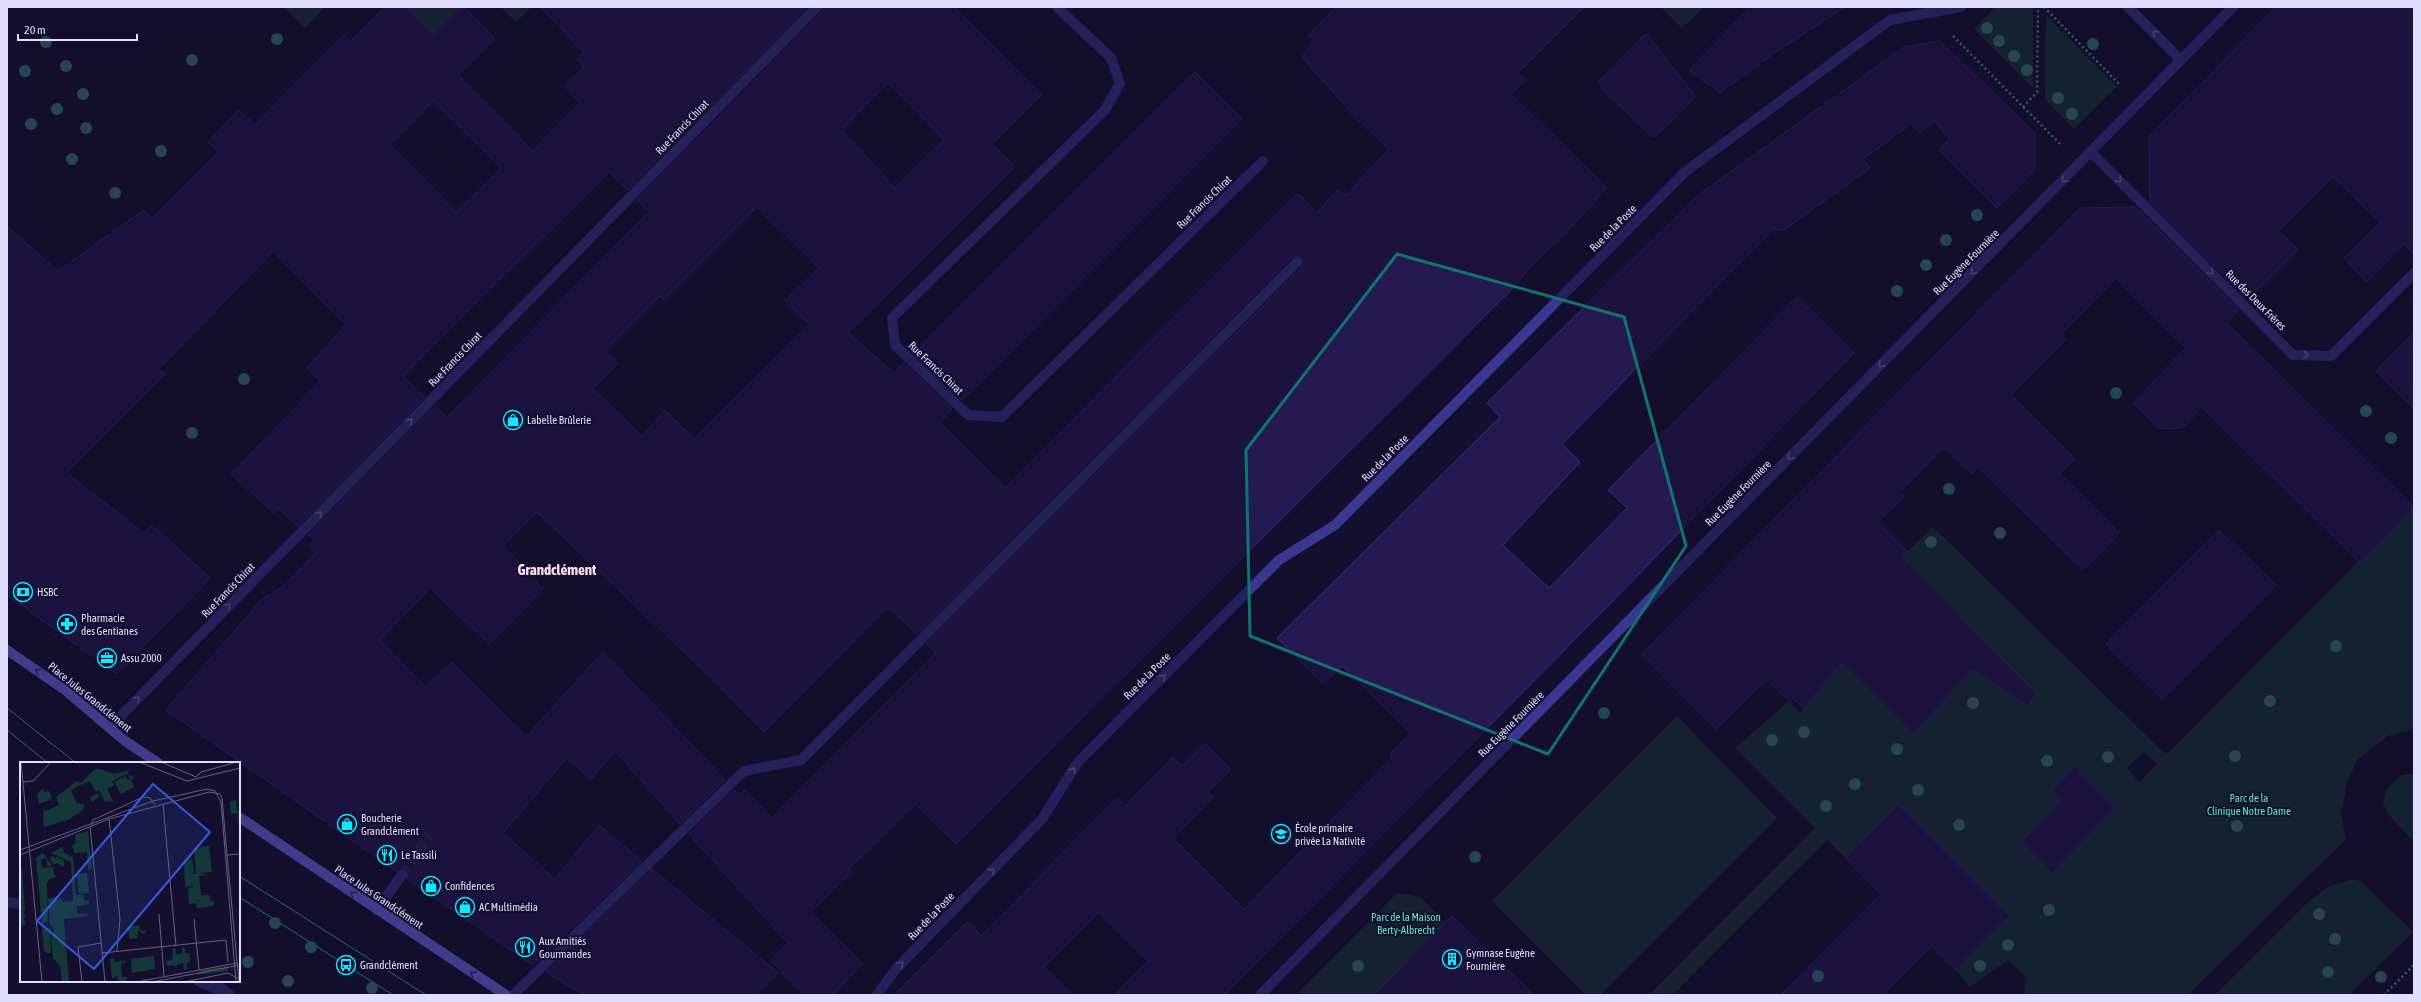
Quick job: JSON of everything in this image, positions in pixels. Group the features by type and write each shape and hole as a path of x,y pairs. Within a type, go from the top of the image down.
{"main road":[{"name":"Place Jules Grandclément","path":"7,650 65,690 125,741 156,762"},
{"name":"Place Jules Grandclément","path":"240,818 376,910 506,995"}],"street":[{"name":"Rue Francis Chirat","path":"110,727 816,7"},
{"name":"Rue Francis Chirat","path":"1057,7 1111,58 1120,82 1105,110 892,318 895,345 968,415 1002,417 1263,162"},
{"name":"Rue de la Poste","path":"877,995 895,970 1042,819 1078,762 1279,560 1335,525 1685,172 1890,20 1961,7"},
{"path":"2128,7 2181,60"},
{"name":"Rue Eugène Fournière","path":"1260,995 2233,7"},
{"name":"Rue des Deux Frères","path":"2091,152 2294,355 2332,356 2414,273"},
{"path":"513,995 744,771 800,760 1297,262"},
{"path":"376,910 402,875"},
{"path":"7,902 20,904"},
{"path":"200,982 228,994"},
{"path":"214,982 228,994"}],"path":[{"path":"2023,107 2037,92 2038,7"},
{"path":"2044,7 2119,84"},
{"path":"1950,33 2063,146"},
{"path":"2384,995 2414,965"}],"highlighted area":[{"path":"1397,254 1624,317 1686,546 1548,754 1250,636 1246,450"}],"green space":[{"path":"284,7 325,7 305,28"},
{"path":"406,7 460,7 433,34"},
{"path":"501,7 531,7 516,22"},
{"path":"1661,7 1704,7 1682,28"},
{"path":"1995,7 2033,7 2033,88 1974,29"},
{"path":"2046,15 2117,87 2074,129 2045,99"},
{"name":"Parc de la Clinique Notre Dame","path":"2414,505 2414,729 2388,736 2357,760 2347,783 2341,815 2346,839 2188,995 2024,995 2026,977 2008,960 1970,987 1956,970 2009,916 1893,810 1846,858 1827,840 1673,995 1649,995 1815,828 1735,748 1789,701 1800,713 1814,696 1794,614 1913,733 1974,669 2003,660 1902,557 1933,527 2166,755","holes":["2144,752 2157,764 2139,782 2127,768","2075,767 2115,807 2022,841 2061,801 2052,790"]},
{"path":"1677,716 1777,818 1600,995 1586,995 1492,901"},
{"path":"2414,774 2414,842 2387,813 2383,802 2388,787 2402,775"},
{"path":"2354,879 2362,882 2413,932 2349,995 2215,995 2309,901 2328,887"},
{"name":"Parc de la Maison Berty-Albrecht","path":"1397,893 1421,897 1445,922 1373,995 1296,995"}],"building":[{"path":"385,7 405,7 433,34 460,7 464,7 495,38 458,75 533,151 580,103 565,86 584,67 577,59 584,53 541,7 808,7 628,190 609,172 446,333 403,377 425,397 298,526 278,508 274,513 231,474 318,384 320,380 307,368 346,325 273,251 159,369 165,374 66,473 144,533 152,525 210,578 117,674 7,595 7,226 58,271 144,210 151,219 218,152 208,142 239,110 255,125 344,35 350,42","holes":["433,101 501,168 456,212 390,145"]},
{"path":"823,7 954,7 1041,95 992,144 1015,167 848,333 894,373 904,363 952,409 940,422 1005,488 1298,193 1317,213 1337,190 1346,195 1389,149 1355,117 1302,57 1315,40 1308,35 1336,7 1584,7 1518,73 1525,80 1511,94 1607,188 1561,238 1535,262 1511,290 956,844 915,804 849,869 852,872 810,912 863,964 833,995 804,995 771,961 788,943 689,834 734,790 739,795 744,790 772,818 936,653 926,643 1302,267 1302,258 1298,256 1292,257 917,634 888,607 764,732 707,674 537,512 503,546 543,589 489,644 430,588 380,640 426,687 452,662 526,737 603,652 725,780 680,824 615,751 591,779 567,758 503,833 555,879 599,825 642,861 533,965 407,879 408,873 406,870 397,871 393,869 166,710 262,599 281,588 316,552 309,546 314,540 308,535 435,406 447,417 649,212 637,200 822,12","holes":["888,83 944,140 895,188 842,130","757,207 819,268 785,301 809,325 694,439 665,410 642,436 593,389 618,363 605,351 660,296 664,300"]},
{"path":"1751,7 1845,7 1774,53 1720,93 1689,70"},
{"path":"2276,7 2414,7 2414,254 2404,244 2367,282 2344,258 2380,222 2333,177 2279,231 2298,250 2248,300 2150,202 2149,137"},
{"path":"1646,33 1695,96 1684,109 1654,138 1607,94 1598,82"},
{"path":"1940,41 2035,133 2035,169 1997,208 1939,150 1950,139 1934,121 1920,132 1911,124 1863,159 1870,168 1784,230 1774,229 1661,343 1562,444 1580,462 1503,545 1549,588 1627,508 1608,490 1797,297 1854,353 1601,613 1224,995 1115,995 1148,961 1099,912 1044,967 1072,995 894,995 968,921 981,936 1117,798 1125,806 1173,757 1182,766 1205,743 1231,770 1208,792 1213,797 1173,838 1244,909 1391,759 1391,753 1411,733 1342,666 1323,684 1277,638 1500,417 1487,403 1697,196 1904,47"},
{"path":"1195,72 1242,119 962,400 913,354"},
{"path":"2136,207 2239,310 2226,322 2414,508 2360,563 2202,407 2182,428 2160,429 2133,403 2186,348 2116,278 2061,334 2066,339 2011,395 2075,459 2060,474 2119,533 2083,570 1978,467 1972,474 1944,447 1899,493 1904,497 1878,522 1908,552 1902,557 1925,582 2037,694 2028,706 1973,670 1913,734 1842,663 1804,708 1792,698 1789,701 1766,680 1716,729 1642,654 2080,208"},
{"path":"2414,332 2414,409 2376,371"},
{"path":"2219,530 2276,585 2162,699 2106,644"},
{"path":"2075,767 2116,808 2052,873 2021,842 2061,801 2052,790"},
{"path":"1898,804 2009,916 1955,970 1932,946 1883,995 1781,995 1881,894 1846,858"},
{"path":"652,869 778,973 755,995 584,995 546,972"},
{"name":"Gymnase Eugène Fournière","path":"1452,916 1534,995 1373,995"}],"tunnel":[{"path":"402,875 429,835"}],"tram line":[{"path":"7,708 75,762"},
{"path":"7,730 47,762"},
{"path":"240,877 426,995"},
{"path":"240,898 393,995"}],"place":[{"name":"Labelle Brûlerie","path":"513,420"},
{"name":"HSBC","path":"23,592"},
{"name":"Pharmacie des Gentianes","path":"67,624"},
{"name":"Assu 2000","path":"107,658"},
{"name":"Boucherie Grandclément","path":"347,824"},
{"name":"École primaire privée La Nativité","path":"1281,834"},
{"name":"Le Tassili","path":"387,855"},
{"name":"Confidences","path":"431,886"},
{"name":"AC Multimédia","path":"465,907"},
{"name":"Aux Amitiés Gourmandes","path":"525,947"},
{"name":"Gymnase Eugène Fournière","path":"1452,959"},
{"name":"Grandclément","path":"346,965"}],"district":[{"name":"Grandclément","path":"557,569"}]}
